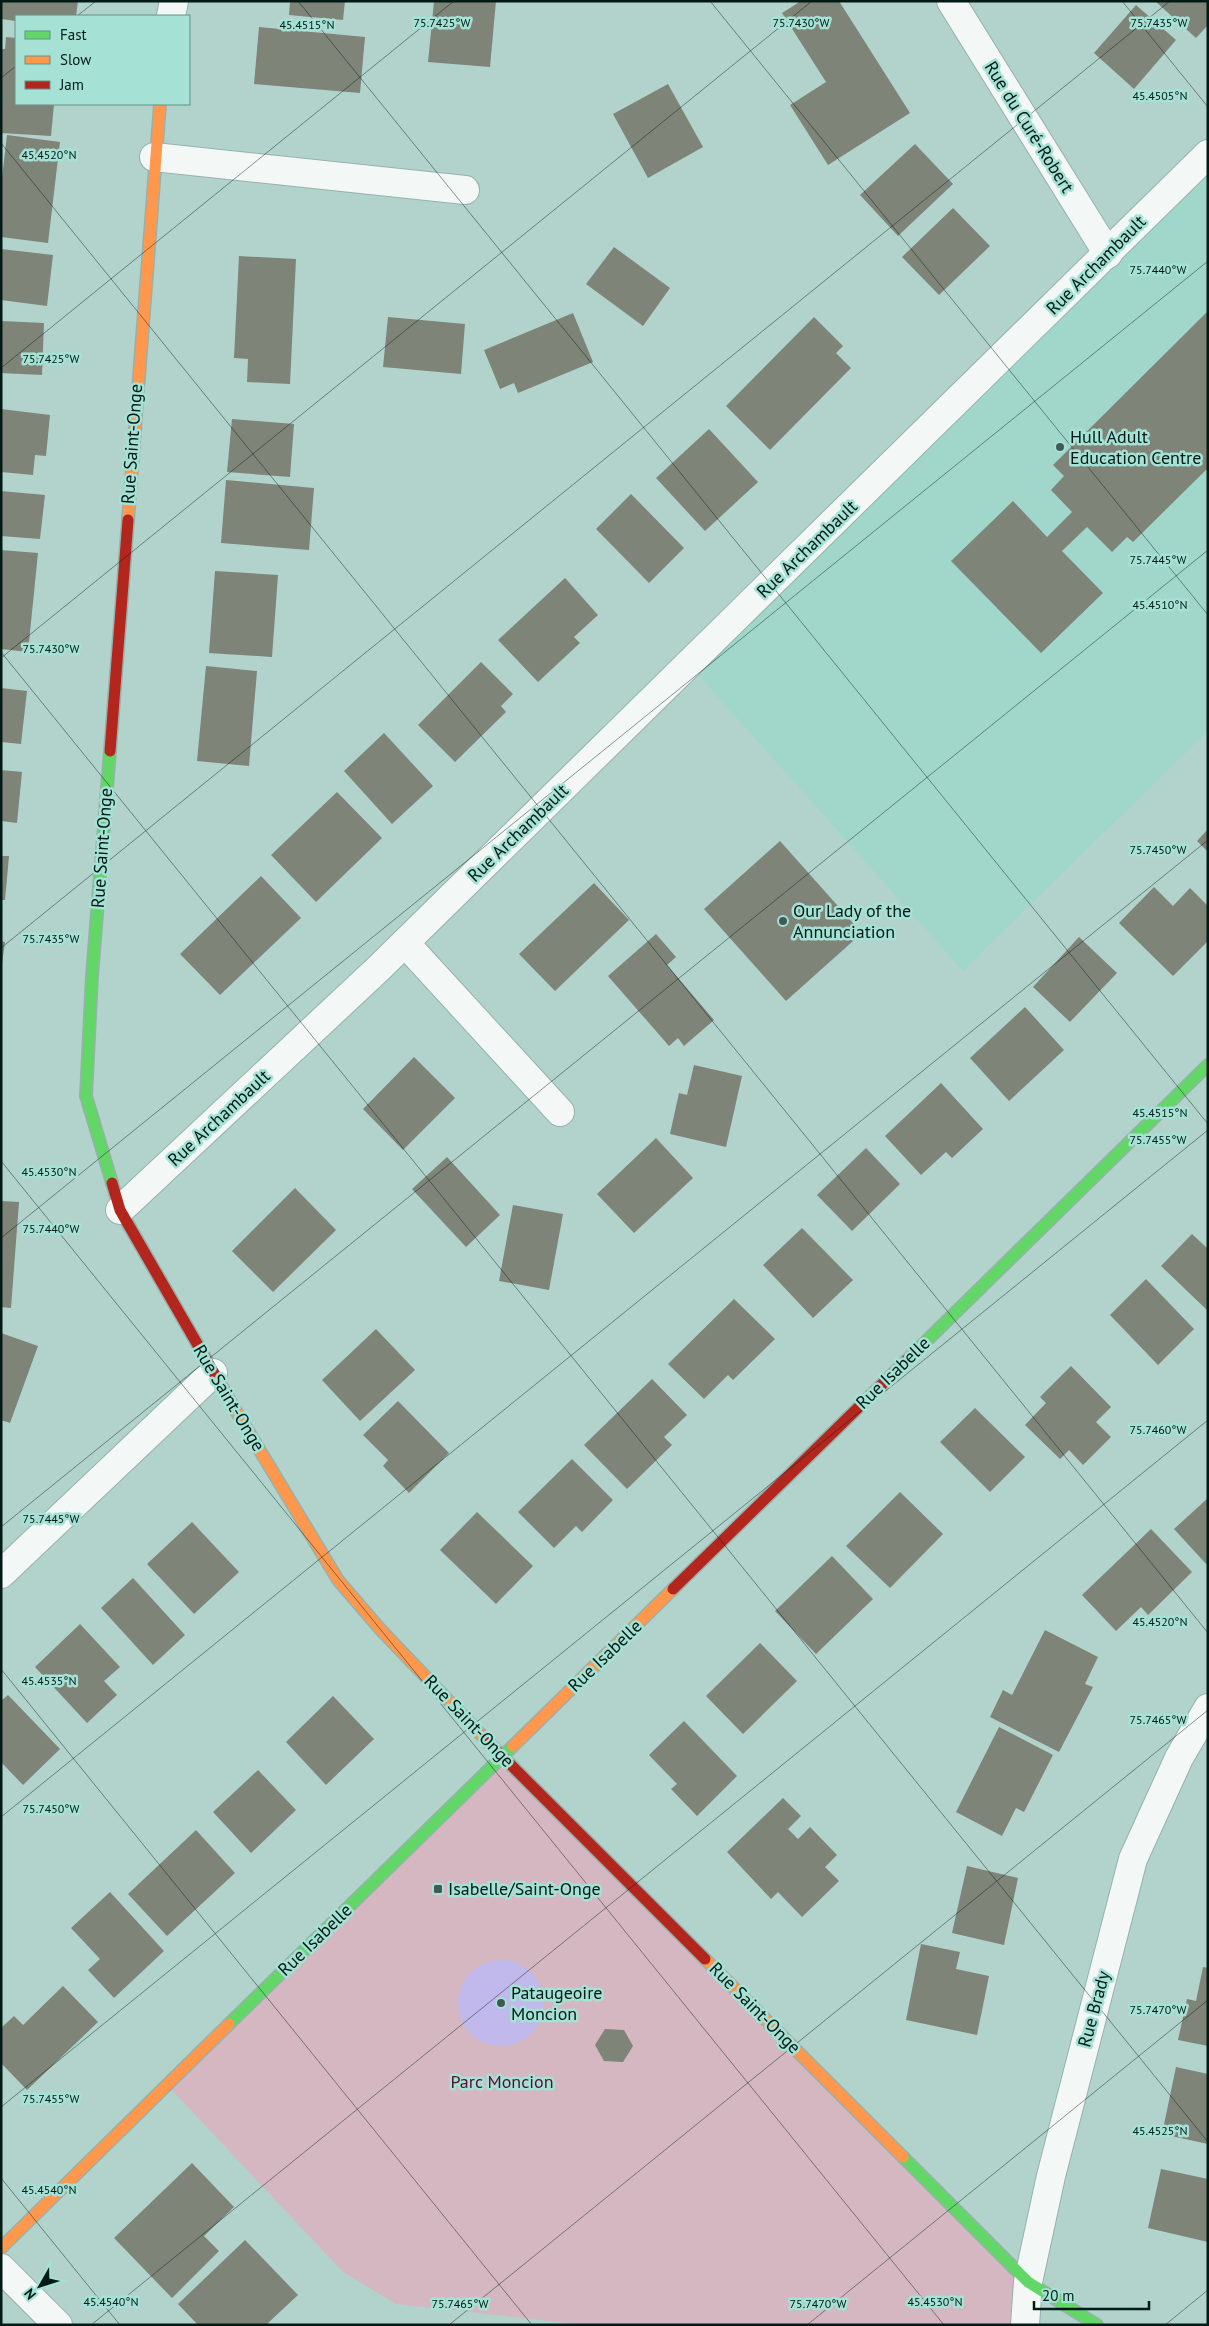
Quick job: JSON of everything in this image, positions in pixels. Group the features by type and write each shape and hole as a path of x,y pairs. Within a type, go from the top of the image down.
{"street":[{"path":"171,15 174,1"},
{"name":"Rue du Curé-Robert","path":"951,1 1108,254"},
{"name":"Rue Saint-Onge","path":"160,105 154,157 92,967 86,1096 120,1210 213,1373 338,1580 380,1630 503,1756 1028,2282 1097,2325"},
{"name":"Rue Archambault","path":"120,1210 405,943 1208,154"},
{"path":"154,157 465,190"},
{"path":"405,943 560,1112"},
{"name":"Rue Isabelle","path":"1,2248 1208,1065"},
{"path":"1,1574 213,1373"},
{"name":"Rue Brady","path":"1025,2325 1028,2282 1051,2176 1133,1859 1179,1758 1208,1708"},
{"path":"1,2268 58,2325"}],"shaded area":[{"name":"Hull Adult Education Centre","path":"1208,154 1208,731 963,971 689,665"},
{"name":"Pataugeoire Moncion","path":"501,1960 517,1964 531,1973 540,1987 544,2003 540,2019 531,2033 517,2042 501,2046 485,2042 471,2033 462,2019 458,2003 462,1987 471,1973 485,1964"}],"green space":[{"name":"Parc Moncion","path":"503,1756 1028,2282 1025,2325 586,2325 396,2304 343,2272 167,2085"}],"building":[{"path":"1,1 78,1 76,15 15,15 15,21 1,19"},
{"path":"290,1 345,1 343,20 289,15"},
{"path":"434,1 496,1 490,67 428,62"},
{"path":"801,1 839,1 910,113 828,165 790,105 826,82 782,13"},
{"path":"1155,1 1208,1 1208,25 1196,38"},
{"path":"1136,5 1176,40 1134,89 1094,53"},
{"path":"259,27 365,37 360,93 254,84"},
{"path":"6,37 15,38 15,105 54,105 51,136 1,133 1,49 5,49"},
{"path":"668,84 703,147 648,178 613,114"},
{"path":"7,135 60,142 48,243 1,237 1,186"},
{"path":"915,144 953,184 898,236 860,195"},
{"path":"953,208 990,246 939,295 902,257"},
{"path":"614,247 670,288 643,326 586,284"},
{"path":"1,249 53,255 47,306 1,300"},
{"path":"239,256 296,259 290,384 247,382 248,359 234,358"},
{"path":"1208,311 1208,468 1133,542 1127,537 1112,552 1087,527 1062,551 1103,593 1041,653 951,561 1013,501 1047,537 1072,512 1051,490 1064,476 1053,465"},
{"path":"573,313 593,362 518,393 514,383 500,389 484,350"},
{"path":"388,317 465,324 461,374 383,367"},
{"path":"814,317 843,346 836,353 851,368 770,450 726,406"},
{"path":"1,321 44,323 42,375 1,373"},
{"path":"1,409 50,415 46,456 35,455 33,475 1,472"},
{"path":"232,419 294,424 290,477 227,472"},
{"path":"709,429 758,482 705,531 656,478"},
{"path":"226,480 314,488 309,550 221,543"},
{"path":"1,491 45,495 40,539 1,536"},
{"path":"631,494 684,548 649,583 596,529"},
{"path":"1,550 38,553 28,652 1,649"},
{"path":"215,571 278,575 272,657 209,653"},
{"path":"565,578 598,615 574,637 580,643 538,682 498,640"},
{"path":"481,662 513,694 501,706 506,712 455,762 418,725"},
{"path":"206,666 257,671 249,766 197,761"},
{"path":"1,688 27,691 21,744 1,742"},
{"path":"384,733 433,786 392,824 344,771"},
{"path":"1,770 22,772 17,823 1,821"},
{"path":"337,792 382,838 316,902 271,855"},
{"path":"1208,829 1208,852 1197,841"},
{"name":"Our Lady of the Annunciation","path":"780,841 862,933 786,1001 704,909"},
{"path":"1,856 9,856 5,900 1,900"},
{"path":"261,876 301,918 220,995 180,954"},
{"path":"594,883 629,920 555,991 519,954"},
{"path":"1154,887 1173,906 1190,888 1208,906 1208,941 1173,976 1119,923"},
{"path":"656,934 676,957 667,965 714,1020 684,1046 678,1038 669,1046 608,976"},
{"path":"1079,937 1117,973 1070,1022 1033,987"},
{"path":"1,941 5,942 2,964 1,963"},
{"path":"1025,1007 1064,1050 1009,1101 970,1058"},
{"path":"414,1057 455,1098 403,1150 363,1109"},
{"path":"694,1065 742,1076 726,1147 670,1134 679,1093 687,1095"},
{"path":"941,1083 983,1129 952,1158 946,1152 921,1175 885,1136"},
{"path":"656,1138 693,1178 634,1233 597,1194"},
{"path":"866,1148 900,1184 852,1231 817,1195"},
{"path":"447,1157 500,1215 466,1247 412,1189"},
{"path":"295,1188 336,1230 273,1292 232,1251"},
{"path":"1,1201 19,1202 11,1308 1,1307"},
{"path":"513,1205 563,1214 549,1290 499,1281"},
{"path":"802,1228 853,1280 813,1318 763,1265"},
{"path":"1192,1234 1208,1249 1208,1311 1161,1266"},
{"path":"1146,1279 1194,1329 1158,1365 1110,1315"},
{"path":"734,1299 775,1339 733,1380 728,1375 704,1399 668,1364"},
{"path":"376,1329 415,1370 360,1421 322,1380"},
{"path":"1,1333 38,1346 10,1423 1,1420"},
{"path":"1071,1366 1111,1407 1096,1422 1111,1437 1083,1465 1069,1450 1060,1459 1025,1425 1046,1403 1040,1397"},
{"path":"652,1379 687,1415 664,1437 672,1445 627,1489 584,1445"},
{"path":"398,1401 449,1453 409,1493 383,1466 388,1460 363,1435"},
{"path":"975,1408 1025,1457 990,1492 940,1442"},
{"path":"572,1459 613,1500 582,1532 576,1526 554,1548 518,1512"},
{"path":"900,1492 943,1534 890,1588 846,1546"},
{"path":"1208,1498 1208,1566 1174,1529"},
{"path":"477,1512 533,1566 496,1604 440,1550"},
{"path":"192,1522 239,1572 194,1614 147,1564"},
{"path":"1151,1529 1192,1572 1148,1615 1141,1607 1116,1631 1082,1595"},
{"path":"832,1556 873,1599 816,1654 775,1611"},
{"path":"133,1578 185,1635 153,1665 101,1608"},
{"path":"80,1624 120,1667 104,1681 117,1695 87,1723 35,1667"},
{"path":"1045,1630 1098,1657 1085,1684 1093,1687 1059,1752 990,1717 1003,1690 1012,1695"},
{"path":"760,1643 797,1681 743,1734 706,1696"},
{"path":"8,1695 60,1749 23,1785 1,1762 1,1701"},
{"path":"333,1696 374,1739 326,1785 286,1742"},
{"path":"684,1721 737,1776 697,1816 671,1789 677,1784 649,1755"},
{"path":"999,1727 1053,1755 1024,1812 1016,1808 1002,1836 956,1812"},
{"path":"258,1770 296,1810 251,1853 213,1812"},
{"path":"783,1798 801,1816 788,1829 798,1839 810,1827 837,1855 825,1867 839,1881 802,1917 778,1892 771,1899 727,1852"},
{"path":"196,1830 235,1873 167,1936 128,1894"},
{"path":"967,1866 1018,1878 1004,1945 952,1933"},
{"path":"110,1892 164,1951 114,1998 88,1970 100,1959 71,1928"},
{"path":"921,1944 960,1952 956,1969 989,1976 977,2035 906,2020"},
{"path":"1203,1967 1208,1968 1208,2046 1178,2040 1187,1999 1196,2001"},
{"path":"63,1986 98,2022 27,2090 1,2063 1,2028 14,2016 23,2025"},
{"path":"605,2029 624,2030 633,2046 623,2062 604,2061 595,2045"},
{"path":"1176,2067 1208,2074 1208,2144 1162,2134"},
{"path":"192,2163 234,2207 204,2236 219,2251 172,2298 114,2238"},
{"path":"1161,2169 1208,2179 1208,2242 1148,2228"},
{"path":"245,2240 298,2295 268,2323 269,2325 198,2325 178,2304"}],"traffic: fast":[{"path":"110,751 92,976 86,1096 112,1183"},
{"path":"911,1356 1208,1065"},
{"path":"229,2024 513,1746"},
{"path":"903,2157 1028,2282 1097,2325"}],"traffic: slow":[{"path":"128,520 160,105"},
{"path":"233,1406 338,1580 380,1629 487,1741"},
{"path":"513,1746 673,1589"},
{"path":"705,1959 903,2157"},
{"path":"1,2248 229,2024"}],"traffic: jam":[{"path":"110,751 128,520"},
{"path":"112,1183 120,1210 233,1406"},
{"path":"673,1589 911,1356"},
{"path":"487,1741 705,1959"}],"place":[{"name":"Hull Adult Education Centre","path":"1060,447"},
{"name":"Our Lady of the Annunciation","path":"783,921"},
{"name":"Isabelle/Saint-Onge","path":"438,1889"},
{"name":"Pataugeoire Moncion","path":"501,2003"}]}
